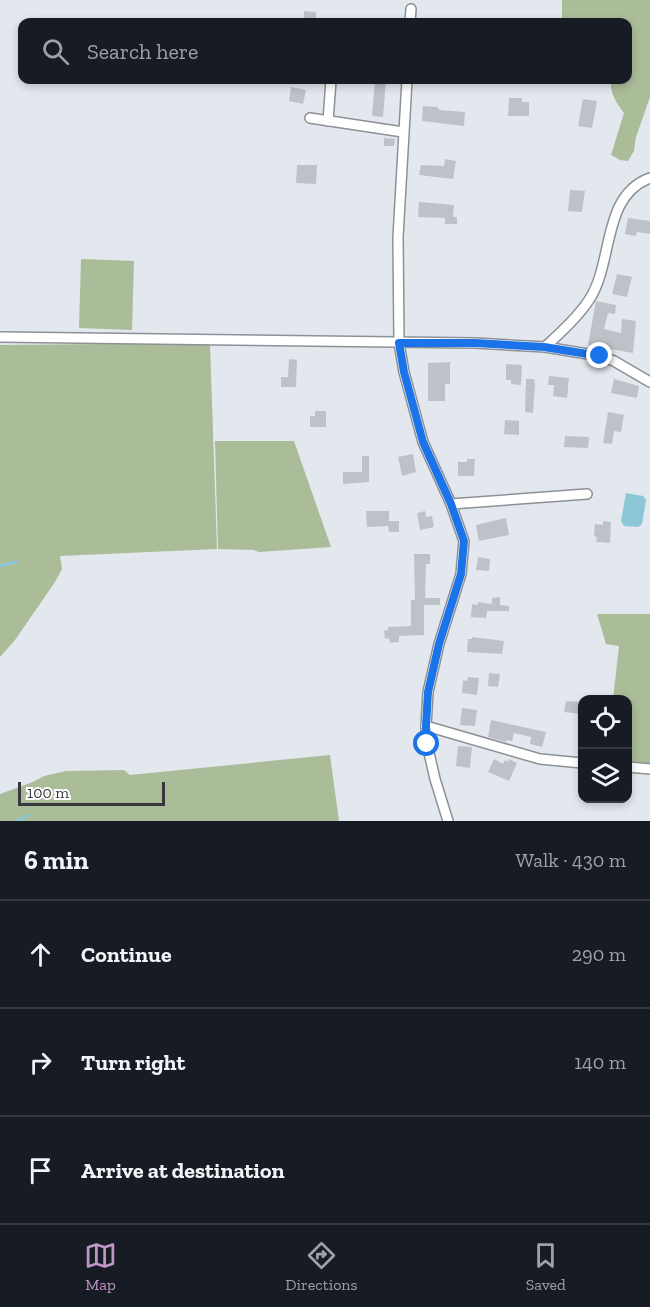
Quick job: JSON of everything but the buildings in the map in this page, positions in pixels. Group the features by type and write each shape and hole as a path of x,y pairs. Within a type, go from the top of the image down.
{"street":[{"path":"410,18 411,9"},
{"path":"328,121 331,84"},
{"path":"407,84 398,237 399,343 404,372 423,442 451,504 464,541 461,574 439,644 428,692 426,726 427,744 435,779 448,821"},
{"path":"310,118 403,132"},
{"path":"544,347 560,333 589,300 602,271 613,222 619,208 630,190 639,182 650,178"},
{"path":"0,337 475,343 544,347 600,356 614,361 650,382"},
{"path":"451,504 587,494"},
{"path":"426,726 540,759 578,763"},
{"path":"632,767 650,769"}],"green space":[{"path":"562,0 650,0 650,97 636,137 634,151 628,161 611,155 624,113 614,98 611,84 632,84 632,18 562,18"},
{"path":"81,259 134,261 132,330 79,328"},
{"path":"210,343 217,549 60,556 62,569 55,582 15,640 0,657 0,345"},
{"path":"215,441 294,441 331,547 259,552 218,549"},
{"path":"597,614 650,614 650,766 632,764 632,695 613,695 619,646 606,644"},
{"path":"330,755 339,821 0,821 0,794 44,776 66,771 124,770 130,775"}],"water":[{"path":"626,493 643,496 646,500 642,524 638,527 624,526 621,521"}],"waterway":[{"path":"0,566 16,562"},
{"path":"16,821 29,815"}],"route":[{"path":"427,744 428,692 439,644 461,574 464,541 451,504 423,442 404,372 399,343 475,343 544,347 600,356"}]}
